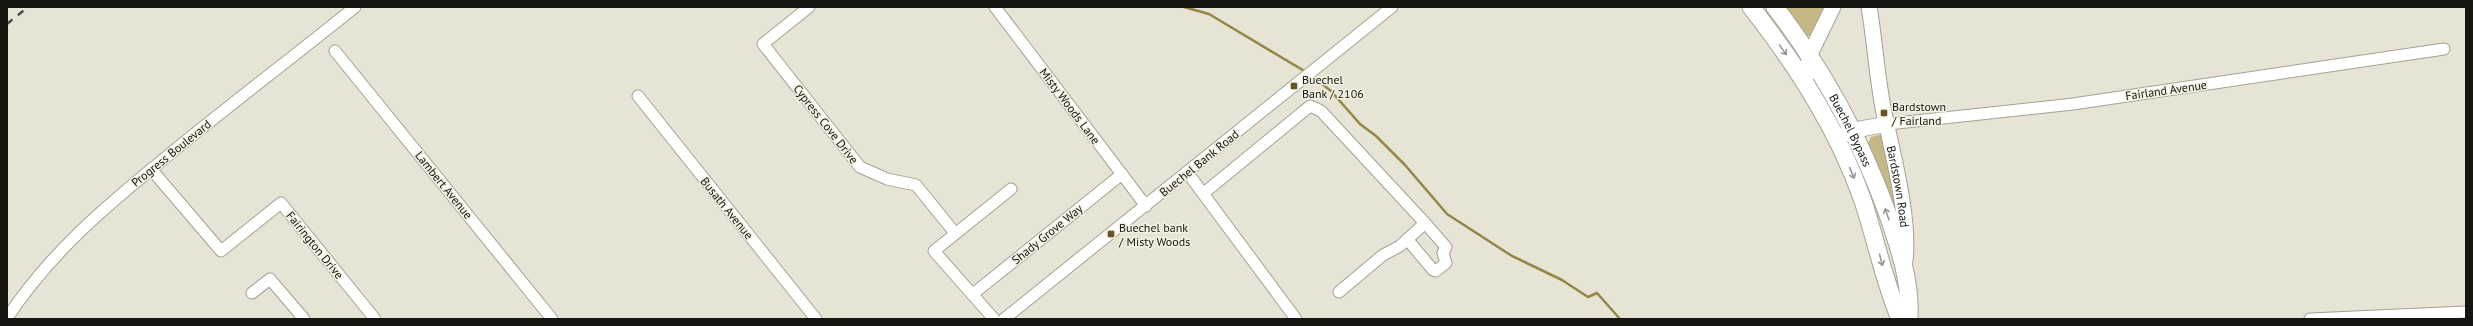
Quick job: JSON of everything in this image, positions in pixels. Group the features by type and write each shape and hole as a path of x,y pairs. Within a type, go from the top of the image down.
{"main road":[{"name":"Buechel Bypass","path":"1751,7 1806,82 1836,138"},
{"path":"1806,82 1810,54 1833,7"},
{"name":"Bardstown Road","path":"1869,7 1903,221 1906,248 1904,264 1909,290 1910,319"},
{"name":"Buechel Bypass","path":"1779,12 1810,54 1842,108 1875,181 1904,264"},
{"path":"1888,124 1853,132 1836,138 1863,201 1890,296 1900,319"},
{"path":"1890,296 1909,290"}],"street":[{"name":"Progress Boulevard","path":"7,318 40,273 66,243 93,217 355,7"},
{"name":"Cypress Cove Drive","path":"808,7 763,44 860,167 887,180 916,185 955,233"},
{"name":"Misty Woods Lane","path":"995,7 1146,206"},
{"name":"Buechel Bank Road","path":"1004,319 1392,7"},
{"path":"1766,26 1779,12"},
{"name":"Fairland Avenue","path":"1888,124 2073,104 2444,49"},
{"name":"Lambert Avenue","path":"335,51 552,319"},
{"name":"Busath Avenue","path":"638,96 816,319"},
{"path":"1204,193 1310,106 1321,111 1446,247 1443,253 1446,263 1436,271 1433,270 1407,239"},
{"name":"Fairington Drive","path":"151,169 221,251 281,203 375,319"},
{"path":"1187,172 1296,319"},
{"name":"Shady Grove Way","path":"973,294 1122,174"},
{"path":"994,319 934,251 1011,189"},
{"path":"1339,292 1383,255 1407,239 1425,223"},
{"path":"252,292 270,279 304,319"},
{"path":"2310,319 2466,312"}],"shaded area":[{"path":"1783,7 1829,7 1812,36 1805,36"},
{"path":"1883,134 1898,209 1896,215 1867,146 1871,137"}],"waterway":[{"path":"1184,7 1209,14 1306,72"},
{"path":"1312,76 1331,91 1360,124 1376,136 1405,165 1447,214 1512,256 1562,280 1588,297 1597,293 1620,319"}],"railway":[{"path":"7,24 28,7"}],"place":[{"name":"Buechel Bank / 2106","path":"1294,86"},
{"name":"Bardstown / Fairland","path":"1884,113"},
{"name":"Buechel bank / Misty Woods","path":"1111,234"}]}
